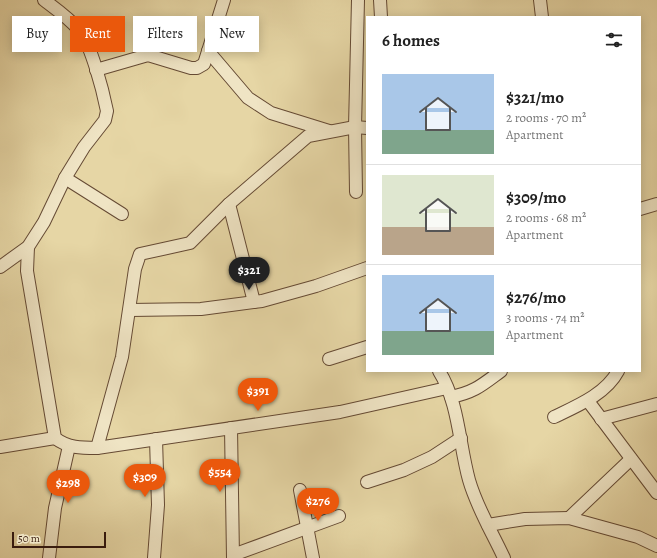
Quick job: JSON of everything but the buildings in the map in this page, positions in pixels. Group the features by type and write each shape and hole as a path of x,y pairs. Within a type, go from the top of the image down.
{"street":[{"path":"0,267 28,247 44,222 65,178 84,147 105,120 107,111 88,44 73,23 44,0"},
{"path":"219,16 224,0"},
{"path":"356,192 361,127 358,0"},
{"path":"380,0 381,16"},
{"path":"540,0 542,16"},
{"path":"96,70 148,55 191,68 197,68 204,64 207,52"},
{"path":"210,52 248,98 271,113 330,132"},
{"path":"97,448 122,357 135,269 140,254 190,244 229,204 308,136 361,127"},
{"path":"65,178 122,214"},
{"path":"229,204 254,302"},
{"path":"641,209 657,204"},
{"path":"28,247 27,271 55,438 61,443 69,446 97,448 340,412 449,393 464,394 477,389 500,372"},
{"path":"130,310 201,309 254,302 316,286 366,268"},
{"path":"329,359 366,347"},
{"path":"439,372 449,393 461,438 469,480 479,507 504,558"},
{"path":"554,417 588,401 609,382 617,372"},
{"path":"588,401 657,493"},
{"path":"601,419 657,404"},
{"path":"231,428 233,557 339,516"},
{"path":"0,447 55,438"},
{"path":"367,482 404,470 432,457 461,438"},
{"path":"154,558 158,506 156,439"},
{"path":"49,558 55,508 69,446"},
{"path":"569,518 631,459"},
{"path":"300,490 312,558"},
{"path":"488,525 525,519 569,518 638,537 657,546"}]}
